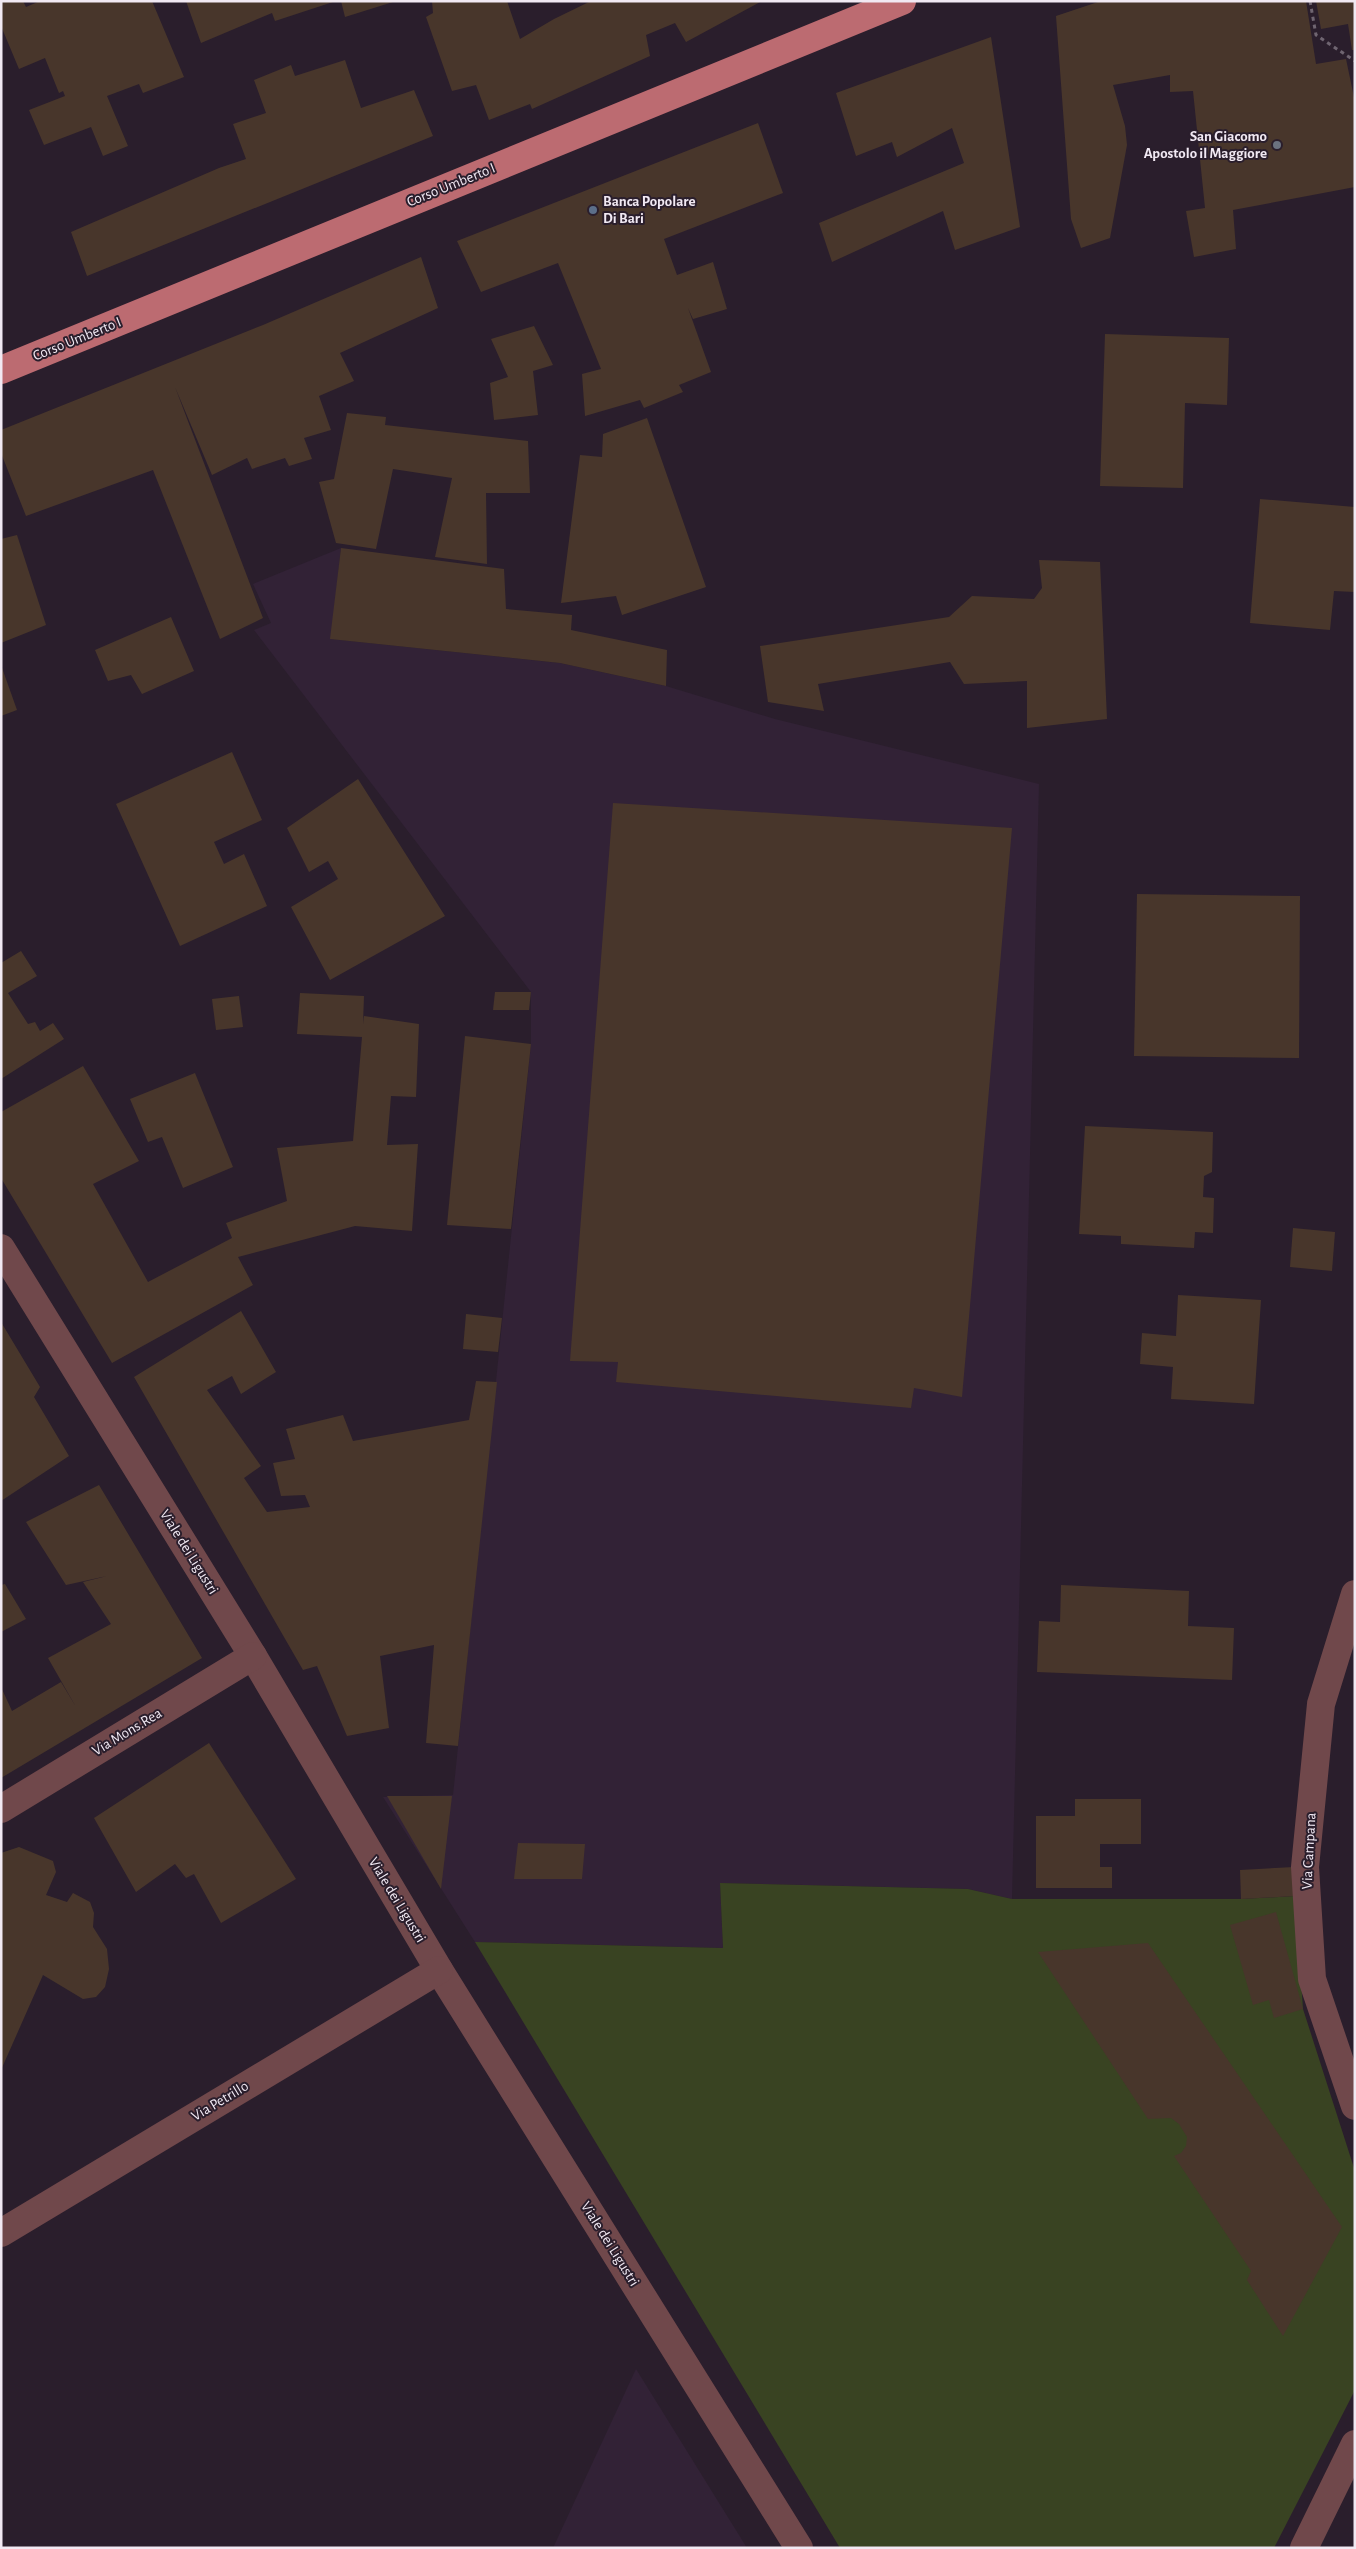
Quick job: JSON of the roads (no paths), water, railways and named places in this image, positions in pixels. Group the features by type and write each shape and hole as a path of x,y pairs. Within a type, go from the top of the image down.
{"main road":[{"name":"Corso Umberto I","path":"1,370 902,1"}],"street":[{"name":"Viale dei Ligustri","path":"1,1248 253,1656 439,1970 799,2548"},
{"name":"Via Campana","path":"1355,1594 1321,1704 1305,1867 1312,1979 1355,2106"},
{"name":"Via Mons.Rea","path":"1,1809 253,1656"},
{"name":"Via Petrillo","path":"1,2233 439,1970"},
{"path":"1304,2548 1355,2444"}],"place":[{"name":"San Giacomo Apostolo il Maggiore","path":"1277,145"},
{"name":"Banca Popolare Di Bari","path":"593,210"}]}
